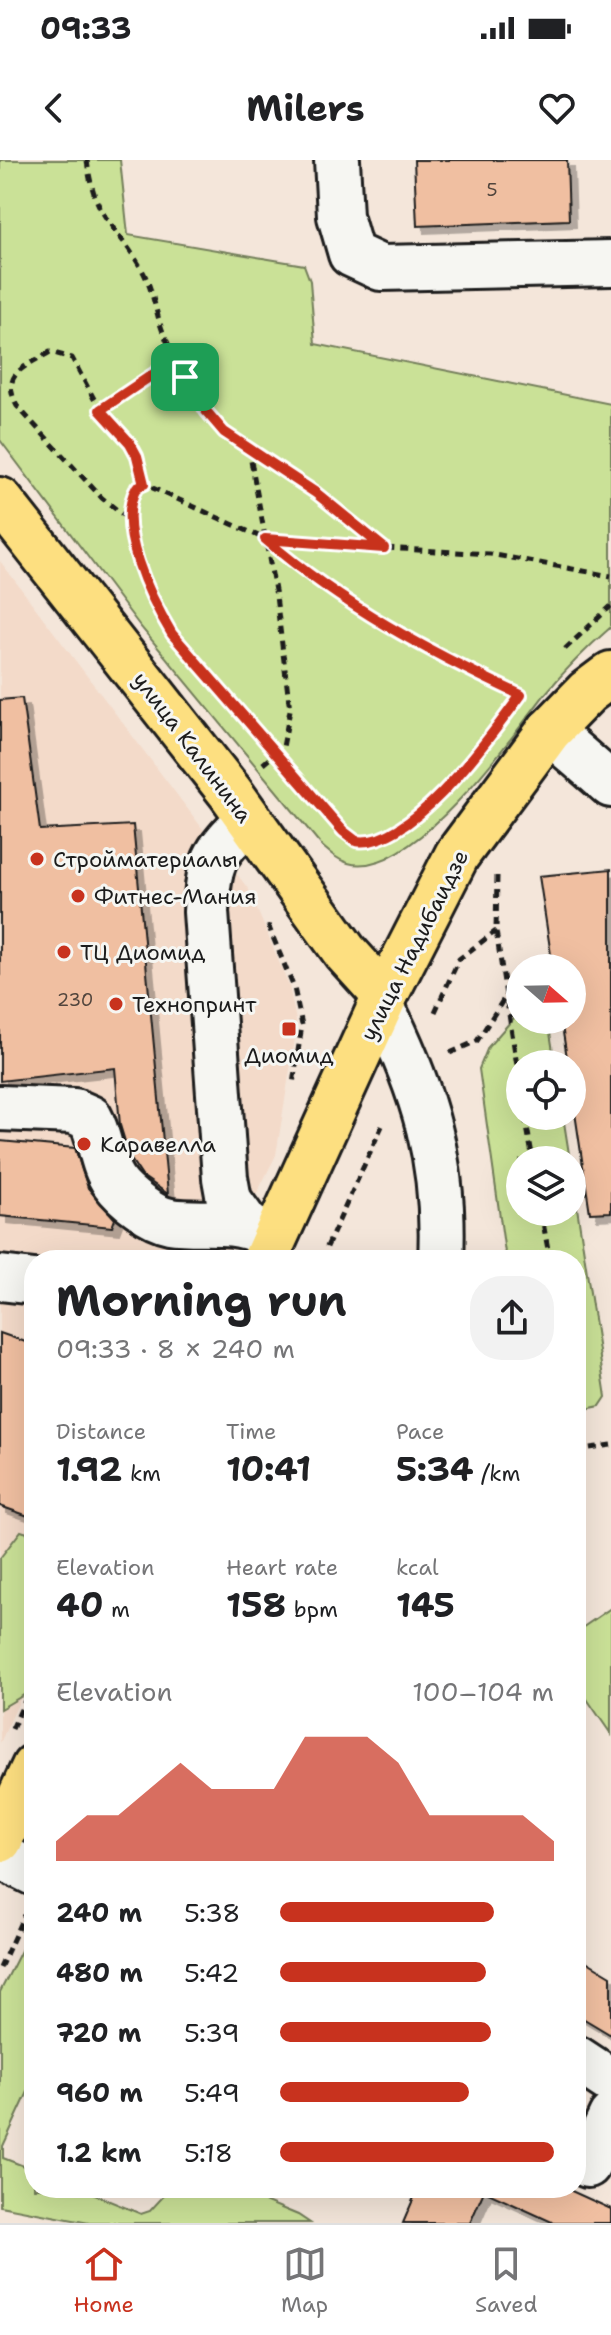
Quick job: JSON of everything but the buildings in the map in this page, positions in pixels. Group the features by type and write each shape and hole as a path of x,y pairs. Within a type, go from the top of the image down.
{"main road":[{"name":"улица Калинина","path":"0,500 383,1000"},
{"name":"улица Надибаидзе","path":"262,1241 348,1077 383,1000 457,855 549,731 587,692 611,674"},
{"path":"0,1840 20,1755"}],"lane":[{"path":"337,160 340,216 351,254 381,268 611,263"},
{"path":"549,731 611,785"},
{"path":"248,820 220,846 209,873 206,912 225,1178 229,1200 262,1241"},
{"path":"383,1000 411,1064 440,1172 444,1211 442,1250"},
{"path":"0,1108 74,1111 90,1118 114,1182 132,1200 168,1221 213,1220 262,1241"},
{"path":"0,1278 24,1281"},
{"path":"0,1856 24,1882"},
{"path":"586,2065 611,2081"},
{"path":"592,2167 611,2116"}],"path":[{"path":"87,160 98,208 140,267 176,359 213,421 249,450 316,493 384,548"},
{"path":"127,519 102,498 17,406 10,392 12,379 19,370 50,352 72,358 100,410 130,443 137,456 144,484"},
{"path":"100,410 176,359"},
{"path":"249,450 290,710 287,737 276,754"},
{"path":"455,779 400,827 364,842 343,831 172,634 148,584 127,519 131,497 137,487 144,484 265,539 307,575 376,622 521,695 512,707"},
{"path":"265,539 490,554 611,576"},
{"path":"498,869 496,931 514,1050"},
{"path":"459,959 496,931"},
{"path":"411,1064 465,1049 477,1041 505,997"},
{"path":"325,1250 337,1224"},
{"path":"544,1226 548,1250"},
{"path":"586,1449 611,1445"},
{"path":"20,1755 24,1734"},
{"path":"0,1968 24,1907"}],"shaded area":[{"path":"0,561 249,890 289,986 297,1026 276,1155 229,1250 24,1250 24,1691 0,1743"}],"green space":[{"path":"0,160 120,160 128,235 304,265 310,281 315,344 611,404 611,627 553,684 458,801 401,850 373,863 348,863 322,846 140,626 0,440"},
{"path":"506,1027 506,1034 550,1034 553,1050 506,1050 506,1130 565,1130 568,1146 506,1146 506,1226 580,1226 583,1250 505,1250 479,1069 488,1047"},
{"path":"586,1266 606,1397 600,1406 586,1409"},
{"path":"21,1531 24,1532 24,1695 0,1709 0,1558"},
{"path":"611,1608 611,1734 586,1698 586,1625"},
{"path":"24,1945 24,2101 3,2146 3,2158 24,2166 24,2198 102,2198 141,2214 150,2211 162,2198 257,2198 310,2223 89,2223 0,2206 0,1992"}],"place":[{"name":"Стройматериалы","path":"37,859"},
{"name":"Фитнес-Мания","path":"78,896"},
{"name":"ТЦ Диомид","path":"64,952"},
{"name":"Технопринт","path":"116,1004"},
{"name":"Диомид","path":"289,1029"},
{"name":"Каравелла","path":"84,1144"}],"route":[{"path":"176,359 185,377 213,421 224,432 316,493 384,548 265,539 307,575 376,622 521,695 446,789 424,810 378,839 356,841 327,815 172,634 148,584 127,519 131,497 137,487 144,484 137,456 130,443 100,410 176,359"}]}
